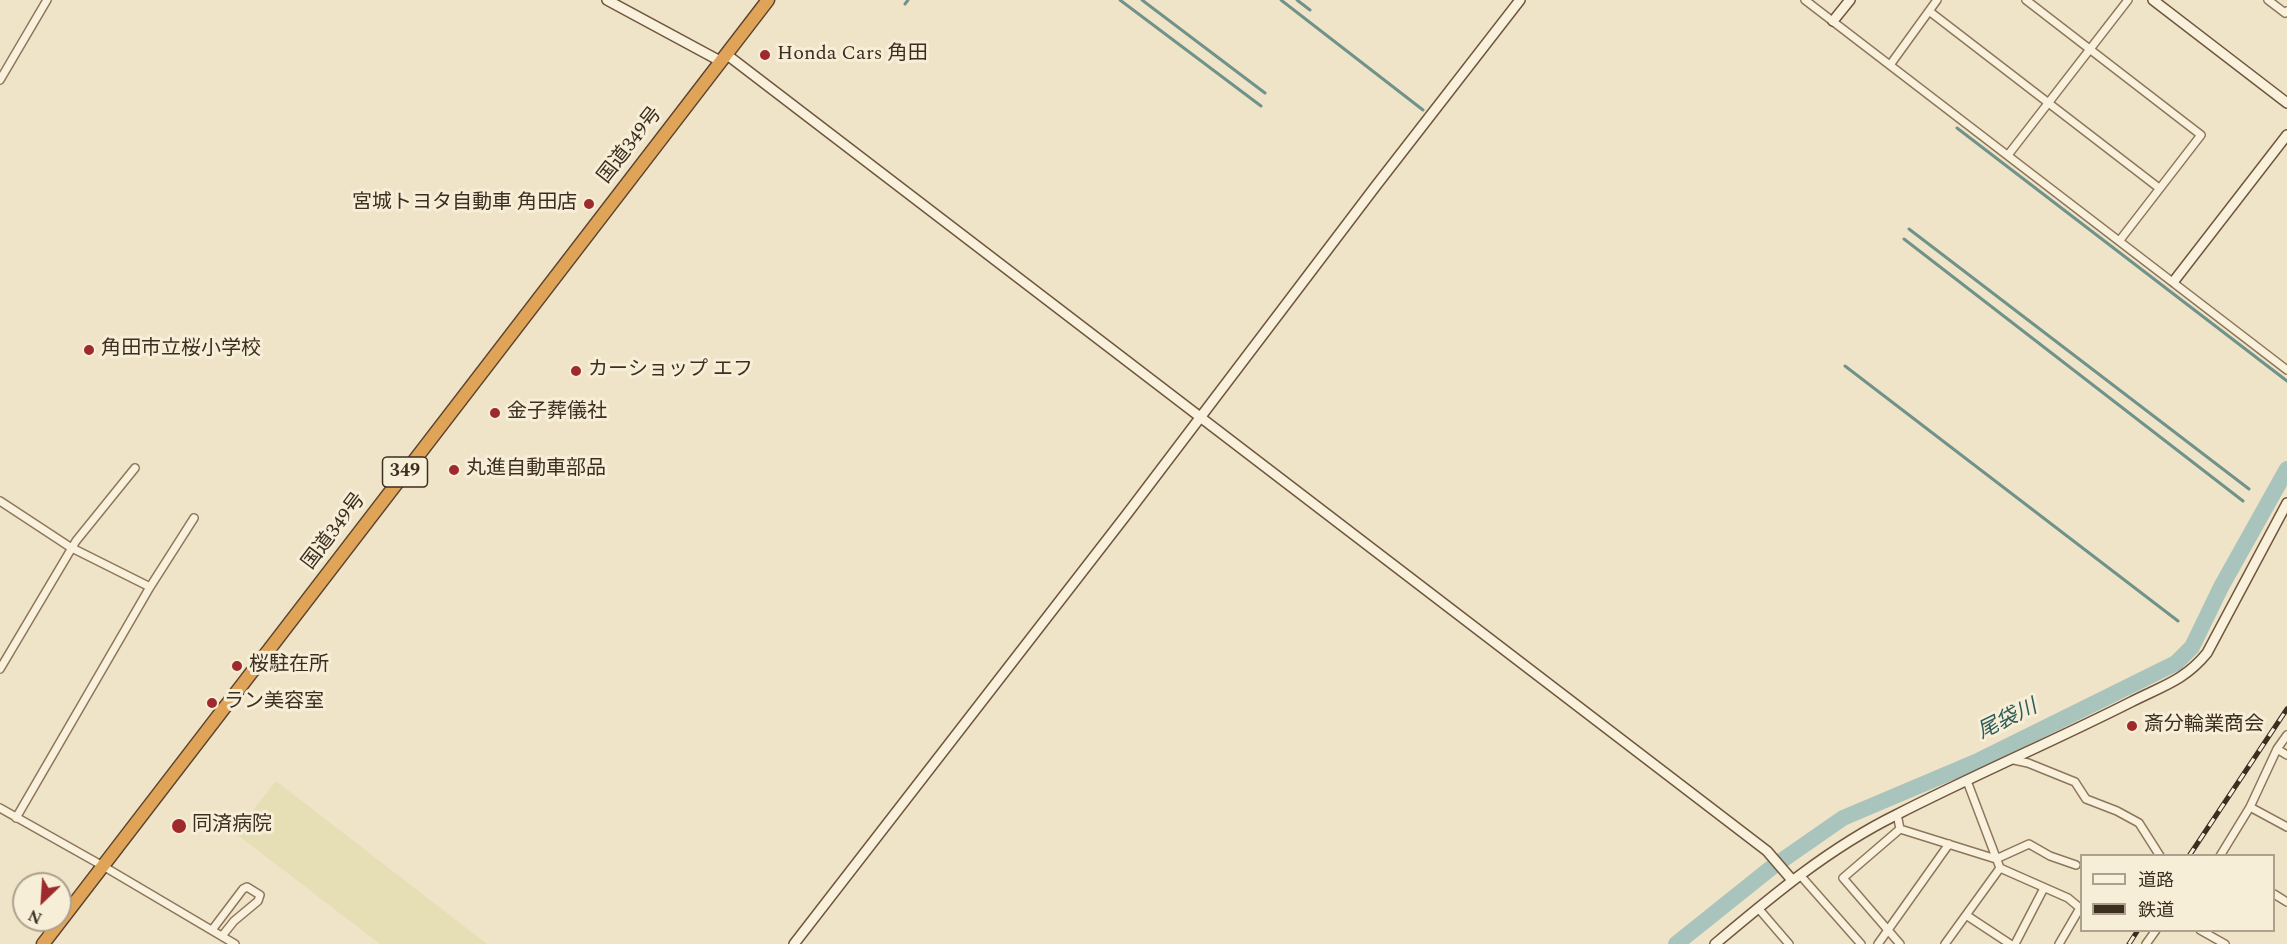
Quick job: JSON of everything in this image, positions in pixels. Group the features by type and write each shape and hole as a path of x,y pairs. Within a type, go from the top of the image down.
{"highway":[{"name":"国道349号","path":"42,944 768,0"}],"street":[{"path":"0,80 47,0"},
{"path":"607,0 723,58 1201,416 1767,850 1861,944"},
{"path":"794,944 1520,0"},
{"path":"1805,0 2287,370"},
{"path":"1833,21 1850,0"},
{"path":"1890,65 1937,0"},
{"path":"2026,0 2201,135 2120,240"},
{"path":"2008,155 2127,0"},
{"path":"2153,0 2287,103"},
{"path":"2268,0 2285,13 2287,11"},
{"path":"1929,10 2159,188"},
{"path":"2174,282 2287,135"},
{"path":"0,669 72,548 135,468"},
{"path":"0,501 72,548 150,587"},
{"path":"1718,943 1793,876 1855,836 2172,683 2194,669 2207,653 2287,503"},
{"path":"16,818 150,587 194,518"},
{"path":"2277,521 2287,526"},
{"path":"2221,854 2250,807 2277,749 2287,735"},
{"path":"2277,749 2287,755"},
{"path":"2014,760 2028,763 2075,782 2086,799 2117,811 2139,823 2159,854"},
{"path":"1966,782 2000,868 2068,898 2080,908 2059,944"},
{"path":"2250,807 2287,827"},
{"path":"0,808 235,944"},
{"path":"1897,814 1900,829"},
{"path":"1900,829 1996,860 2029,844 2050,856 2076,865"},
{"path":"1900,829 1843,878 1900,944"},
{"path":"1878,944 1949,844"},
{"path":"1946,944 2000,868"},
{"path":"212,930 243,889 250,887 254,889 260,895 258,901 234,921 222,936"},
{"path":"2015,944 2044,888"},
{"path":"1758,908 1789,944"},
{"path":"1966,915 2007,943"},
{"path":"2203,932 2224,944"}],"shaded area":[{"path":"276,781 487,944 380,944 235,833"}],"waterway":[{"path":"905,4 908,0"},
{"path":"1120,0 1261,106"},
{"path":"1142,0 1265,93"},
{"path":"1281,0 1423,110"},
{"path":"1297,0 1310,10"},
{"path":"1957,128 2287,381"},
{"path":"1909,229 2249,489"},
{"path":"1904,239 2243,501"},
{"path":"1845,366 2178,621"},
{"name":"尾袋川","path":"1676,944 1771,868 1843,818 1980,760 2176,663 2192,647 2221,587 2287,469"}],"railway":[{"path":"2190,854 2287,709"},
{"path":"2129,944 2137,932"}],"place":[{"name":"Honda Cars 角田","path":"765,55"},
{"name":"宮城トヨタ自動車 角田店","path":"589,204"},
{"name":"角田市立桜小学校","path":"89,350"},
{"name":"カーショップ エフ","path":"576,371"},
{"name":"金子葬儀社","path":"495,413"},
{"name":"丸進自動車部品","path":"454,470"},
{"name":"桜駐在所","path":"237,666"},
{"name":"ラン美容室","path":"212,703"},
{"name":"斎分輪業商会","path":"2132,726"},
{"name":"同済病院","path":"179,826"}]}
